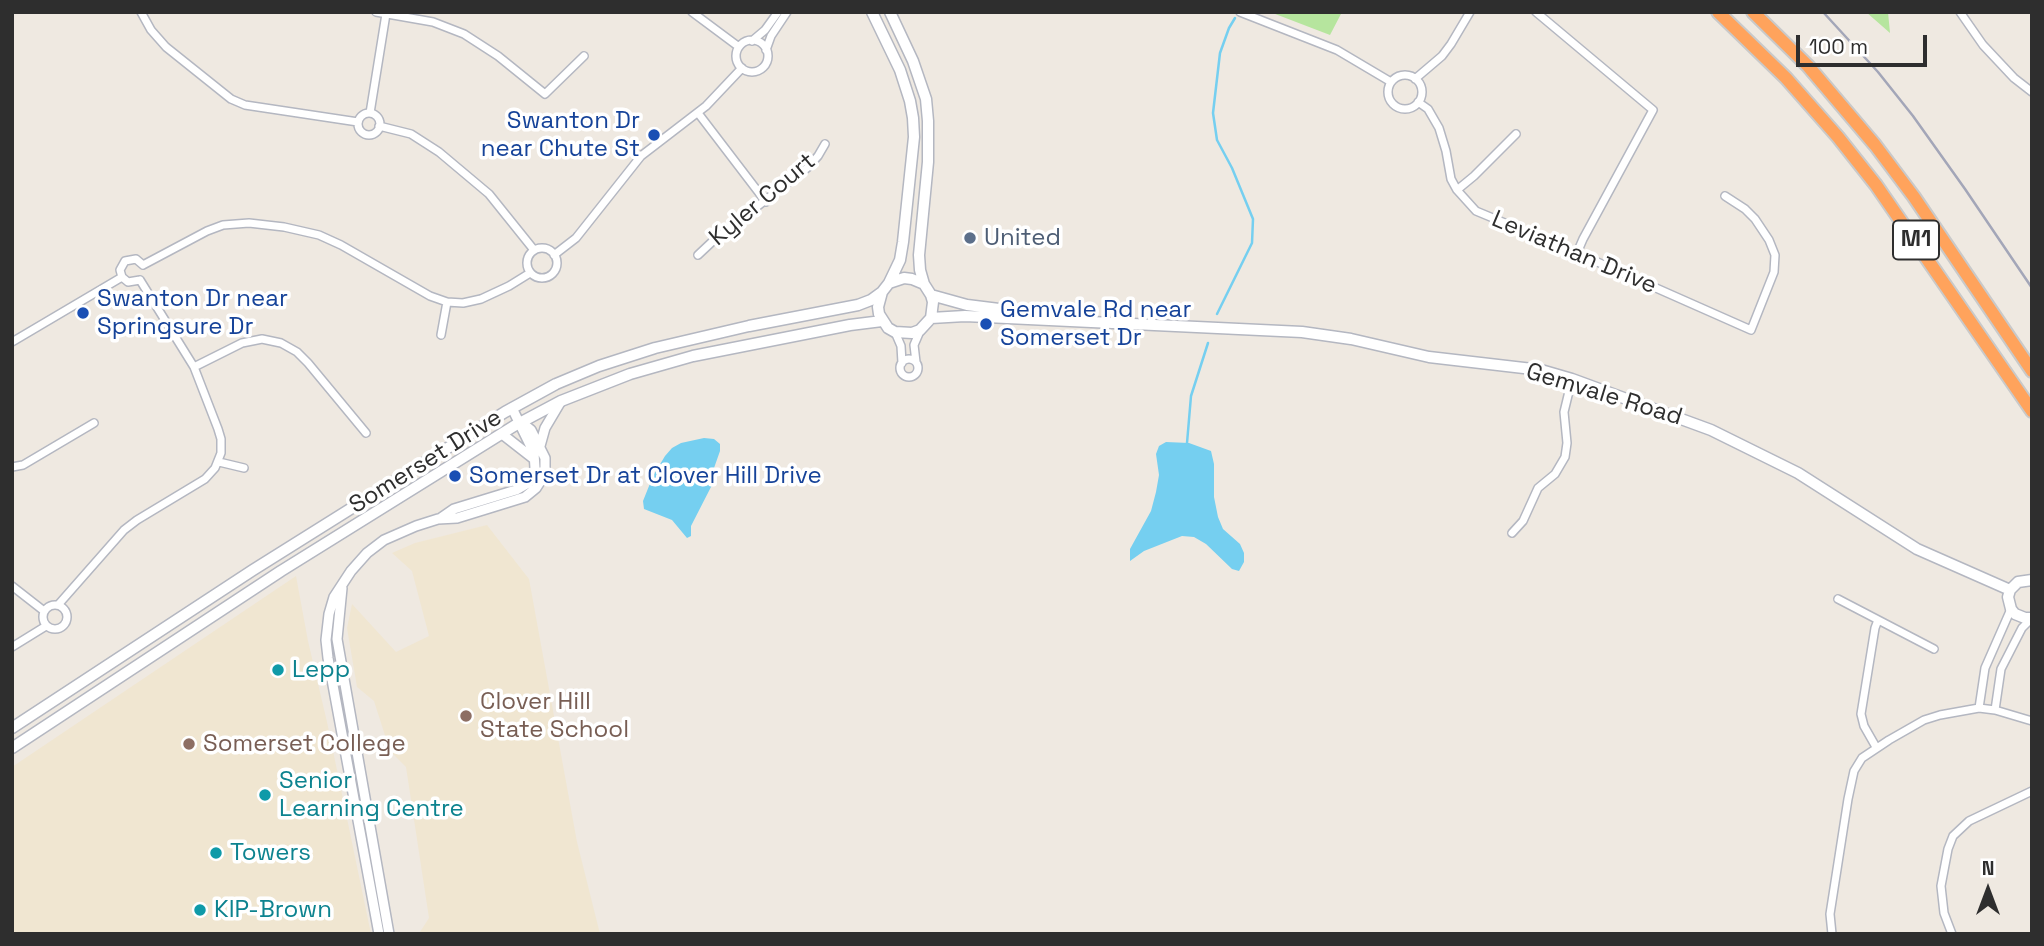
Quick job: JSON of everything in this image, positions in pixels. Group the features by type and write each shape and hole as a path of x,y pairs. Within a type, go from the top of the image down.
{"highway":[{"name":"M1","path":"1718,12 1793,87 1876,185 2032,411"},
{"name":"M1","path":"1753,12 1808,66 1875,145 1914,197 2032,371"}],"main road":[{"name":"Somerset Drive","path":"12,728 253,570 512,408 567,379 646,351 749,326 858,305 882,292 889,284 900,260 913,146 913,118 900,70 872,12"},
{"path":"882,292 878,307 882,321 895,332 904,334 920,330 931,318 933,302 919,270 928,162 926,99 913,61 890,12"},
{"path":"889,284 904,278 924,284"},
{"name":"Gemvale Road","path":"931,295 967,305 1075,321"},
{"name":"Gemvale Road","path":"931,318 950,315 1333,335 1429,357 1541,370 1723,435 1798,473 1917,549 2010,590"},
{"name":"Somerset Drive","path":"12,748 281,572 521,422 561,401 630,374 672,362 850,325 882,321"},
{"path":"2032,580 2018,582 2010,590 2008,597 2011,609 2019,616 2032,618"}],"street":[{"path":"141,12 151,30 166,47 231,99 245,105 358,122"},
{"path":"376,12 433,22 464,34 484,46 545,94 584,56"},
{"path":"692,12 739,47"},
{"path":"752,41 765,30 778,12"},
{"path":"766,50 761,43 745,42 739,47 736,58 742,68 751,72 761,69 767,61 766,50 771,36 787,12"},
{"path":"1240,12 1337,50 1391,82"},
{"path":"1415,79 1442,56 1470,12"},
{"path":"1536,12 1653,110 1577,253"},
{"path":"1960,12 1983,45 2014,78 2032,92"},
{"path":"370,113 386,14"},
{"path":"554,255 576,238 641,156 698,113 742,68"},
{"path":"1403,75 1415,79 1422,91 1418,102 1410,108 1397,107 1389,97 1391,82 1403,75"},
{"path":"1418,102 1428,109 1439,128 1451,179 1457,190 1516,134"},
{"path":"358,122 362,116 370,113"},
{"path":"358,122 361,131 374,133 379,126 377,117 370,113"},
{"path":"698,113 766,202"},
{"path":"379,126 411,134 439,152 489,194 534,250"},
{"name":"Kyler Court","path":"698,255 807,168 825,144"},
{"name":"Leviathan Drive","path":"1457,190 1476,211 1751,330 1774,272 1775,255 1755,219 1725,196"},
{"path":"142,265 207,231 240,223 308,231 330,239 430,296 447,302 463,303 481,299 530,273"},
{"path":"546,249 557,259 551,276 538,278 530,273 527,259 534,250 546,249"},
{"path":"136,259 142,265 144,274 139,280 128,282 122,277 120,270 125,261 136,259"},
{"path":"12,342 122,277"},
{"path":"58,605 124,530 205,479 219,462 222,447 220,439 194,367 139,280"},
{"path":"441,335 447,302"},
{"path":"895,332 901,346 901,369 904,374 917,378 914,345 920,330"},
{"path":"194,367 242,343 262,339 281,343 297,352 308,363 366,433"},
{"path":"902,363 909,359 916,362"},
{"path":"1512,533 1523,521 1538,488 1555,474 1562,464 1567,443 1564,412 1572,379"},
{"path":"540,446 545,428 561,401"},
{"path":"379,934 326,640 326,625 331,605 351,571 375,546 404,530 438,519 454,509 523,486 531,479 536,460 521,422 512,408"},
{"path":"438,519 457,518 530,494 540,485 545,474 545,458 531,430 521,422"},
{"path":"12,467 23,465 94,423"},
{"path":"502,434 536,460"},
{"path":"219,462 244,468"},
{"path":"12,586 44,611"},
{"path":"342,588 337,639 389,934"},
{"path":"1838,599 1934,649"},
{"path":"58,605 65,610 66,622 57,630 49,629 42,619 44,611 49,606 58,605"},
{"path":"1979,708 1985,668 2011,609"},
{"path":"1995,710 2001,669 2022,628 2032,618"},
{"path":"1876,747 1862,722 1861,714 1878,620"},
{"path":"12,648 46,626"},
{"path":"1832,934 1830,914 1852,777 1862,758 1924,720 1940,715 1979,708 2032,721"},
{"path":"1952,934 1944,913 1941,886 1953,836 1969,821 2032,792"}],"shaded area":[{"name":"Clover Hill State School","path":"487,525 529,579 577,842 600,934 416,934 429,918 406,767 390,751 374,701 357,687 347,628 352,604 396,652 429,636 412,571 392,553 415,543"},
{"name":"Somerset College","path":"296,576 371,934 12,934 12,767"}],"green space":[{"path":"1270,12 1342,12 1330,35"},
{"path":"1866,12 1888,12 1890,33"}],"water":[{"path":"704,438 714,439 720,444 720,451 712,485 691,526 691,536 687,538 672,520 644,509 643,501 653,476 672,448"},
{"path":"1166,442 1189,443 1211,451 1218,517 1223,529 1240,544 1244,553 1244,562 1239,571 1232,569 1206,544 1194,537 1182,536 1144,551 1130,561 1130,549 1151,511 1156,492 1159,475 1156,454 1159,446"}],"waterway":[{"path":"1217,314 1252,243 1253,219 1217,140 1213,113 1220,53 1235,18"},
{"path":"1187,443 1191,396 1208,343"}],"railway":[{"path":"1823,12 1878,72 1913,116 2032,288"}],"place":[{"name":"Swanton Dr near Chute St","path":"654,135"},
{"name":"United","path":"970,238"},
{"name":"Swanton Dr near Springsure Dr","path":"83,313"},
{"name":"Gemvale Rd near Somerset Dr","path":"986,324"},
{"name":"Somerset Dr at Clover Hill Drive","path":"455,476"},
{"name":"Lepp","path":"278,670"},
{"name":"Clover Hill State School","path":"466,716"},
{"name":"Somerset College","path":"189,744"},
{"name":"Senior Learning Centre","path":"265,795"},
{"name":"Towers","path":"216,853"},
{"name":"KIP-Brown","path":"200,910"}]}
